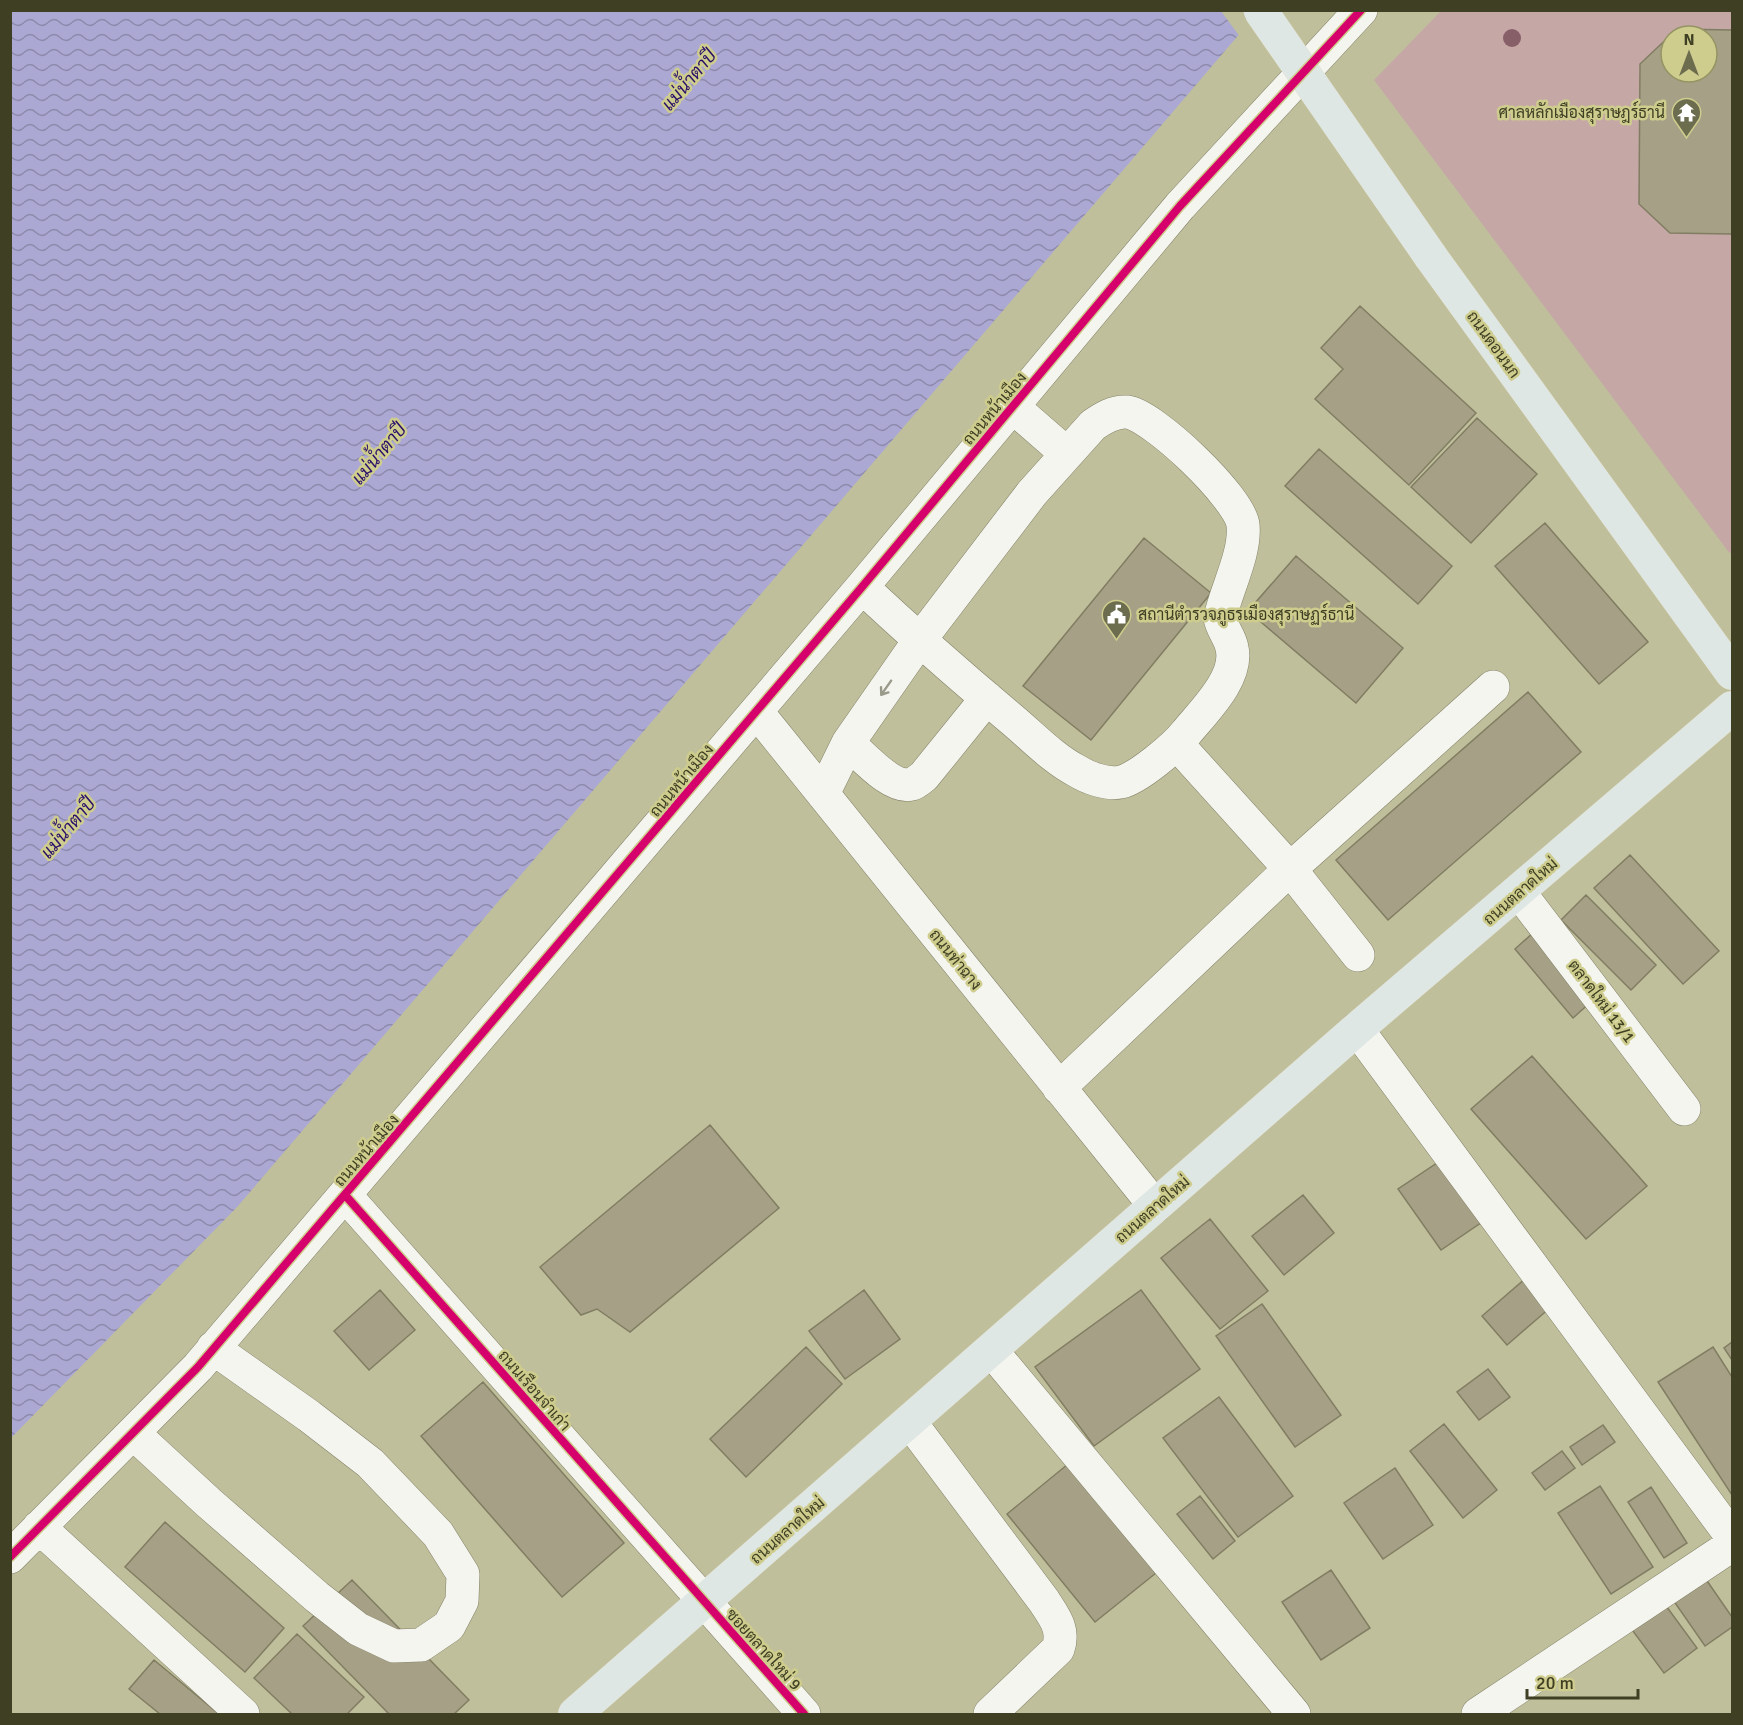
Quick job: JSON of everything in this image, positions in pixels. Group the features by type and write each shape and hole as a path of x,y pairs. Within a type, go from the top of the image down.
{"main road":[{"name":"ถนนดอนนก","path":"1260,10 1431,257 1732,673"},
{"name":"ถนนตลาดใหม่","path":"575,1714 1357,1029 1732,708"}],"street":[{"name":"ถนนหน้าเมือง","path":"10,1557 198,1367 757,712 1180,206 1361,10"},
{"path":"1013,407 1067,454"},
{"path":"823,794 848,743 919,641 1032,493 1093,425 1105,417 1128,412 1143,417 1188,455 1228,495 1243,523 1243,542 1220,618 1221,625 1232,646 1231,670 1220,690 1177,744 1134,775 1120,782 1101,781 1077,772 919,641 862,587"},
{"path":"1059,1088 1290,869 1493,687"},
{"path":"848,743 883,775 901,784 912,784 924,777 987,698"},
{"name":"ถนนท่าฉาง","path":"757,712 1155,1206"},
{"path":"1177,744 1290,869 1358,955"},
{"name":"ตลาดใหม่ 13/1","path":"1519,892 1684,1109"},
{"path":"1357,1029 1732,1537"},
{"name":"ถนนเรือนจำเก่า","path":"345,1195 704,1602"},
{"path":"133,1433 208,1503 317,1597 358,1629 394,1646 421,1645 449,1626 462,1601 463,1574 438,1534 370,1463 309,1416 213,1348"},
{"path":"991,1350 1294,1714"},
{"path":"910,1422 1044,1601 1060,1626 1058,1649 990,1714"},
{"path":"39,1527 243,1714"},
{"path":"1478,1714 1732,1545"},
{"name":"ซอยตลาดใหม่ 9","path":"704,1602 804,1714"}],"shaded area":[{"path":"1441,11 1732,11 1732,554 1374,80"}],"water":[{"name":"แม่น้ำตาปี","path":"11,11 1259,11 238,1206 11,1438"}],"pier":[{"path":"1262,10 1240,37 1221,11"}],"building":[{"name":"ศาลหลักเมืองสุราษฎร์ธานี","path":"1719,30 1732,30 1732,234 1670,233 1639,204 1640,64 1659,46 1659,84 1719,84"},
{"path":"1360,306 1476,413 1409,485 1315,399 1343,369 1321,348"},
{"path":"1477,418 1537,474 1471,543 1411,487"},
{"path":"1319,449 1452,566 1418,604 1285,486"},
{"path":"1545,523 1648,642 1599,684 1495,566"},
{"name":"สถานีตำรวจภูธรเมืองสุราษฏร์ธานี","path":"1144,538 1211,593 1091,740 1023,686"},
{"path":"1296,556 1403,648 1356,703 1248,611"},
{"path":"1528,692 1581,752 1388,920 1336,860"},
{"path":"1630,855 1719,951 1683,984 1594,888"},
{"path":"1586,895 1656,965 1631,990 1561,920"},
{"path":"1535,931 1593,1000 1573,1018 1515,949"},
{"path":"1532,1056 1647,1186 1586,1239 1471,1109"},
{"path":"710,1125 779,1208 630,1332 597,1309 581,1315 540,1267"},
{"path":"1446,1157 1488,1218 1441,1250 1398,1189"},
{"path":"1303,1195 1334,1233 1284,1275 1252,1236"},
{"path":"1210,1219 1268,1291 1220,1329 1161,1258"},
{"path":"1526,1278 1551,1307 1507,1345 1482,1316"},
{"path":"380,1290 415,1330 369,1370 334,1331"},
{"path":"864,1290 900,1339 845,1379 809,1331"},
{"path":"1141,1290 1200,1369 1094,1446 1035,1367"},
{"path":"1262,1304 1341,1415 1295,1447 1216,1336"},
{"path":"1732,1342 1732,1360 1724,1348"},
{"path":"806,1347 842,1384 746,1477 710,1439"},
{"path":"1713,1347 1732,1377 1732,1495 1658,1382"},
{"path":"1488,1369 1510,1397 1479,1420 1457,1392"},
{"path":"483,1382 624,1543 562,1597 421,1436"},
{"path":"1219,1397 1293,1496 1238,1537 1163,1438"},
{"path":"1444,1424 1497,1490 1463,1518 1410,1451"},
{"path":"1603,1425 1615,1442 1582,1465 1570,1447"},
{"path":"1562,1451 1575,1468 1545,1490 1532,1473"},
{"path":"1073,1460 1161,1569 1095,1622 1007,1514"},
{"path":"1395,1468 1433,1525 1383,1559 1344,1503"},
{"path":"1600,1486 1653,1567 1611,1594 1558,1513"},
{"path":"1651,1487 1687,1543 1664,1558 1628,1502"},
{"path":"1200,1496 1235,1541 1213,1559 1177,1514"},
{"path":"165,1522 284,1628 245,1672 125,1567"},
{"path":"1331,1570 1370,1628 1321,1660 1282,1602"},
{"path":"1703,1575 1732,1617 1732,1627 1705,1646 1671,1597"},
{"path":"352,1580 469,1700 454,1714 389,1714 303,1626"},
{"path":"1661,1599 1697,1648 1664,1673 1627,1623"},
{"path":"297,1634 364,1697 347,1714 292,1714 254,1678"},
{"path":"154,1660 219,1714 160,1714 129,1689"}],"cycle path":[{"path":"10,1557 198,1367 862,587 1180,206 1361,10"},
{"path":"345,1195 804,1714"}],"place":[{"name":"ศาลหลักเมืองสุราษฎร์ธานี","path":"1686,138"},
{"name":"สถานีตำรวจภูธรเมืองสุราษฏร์ธานี","path":"1117,640"}]}
